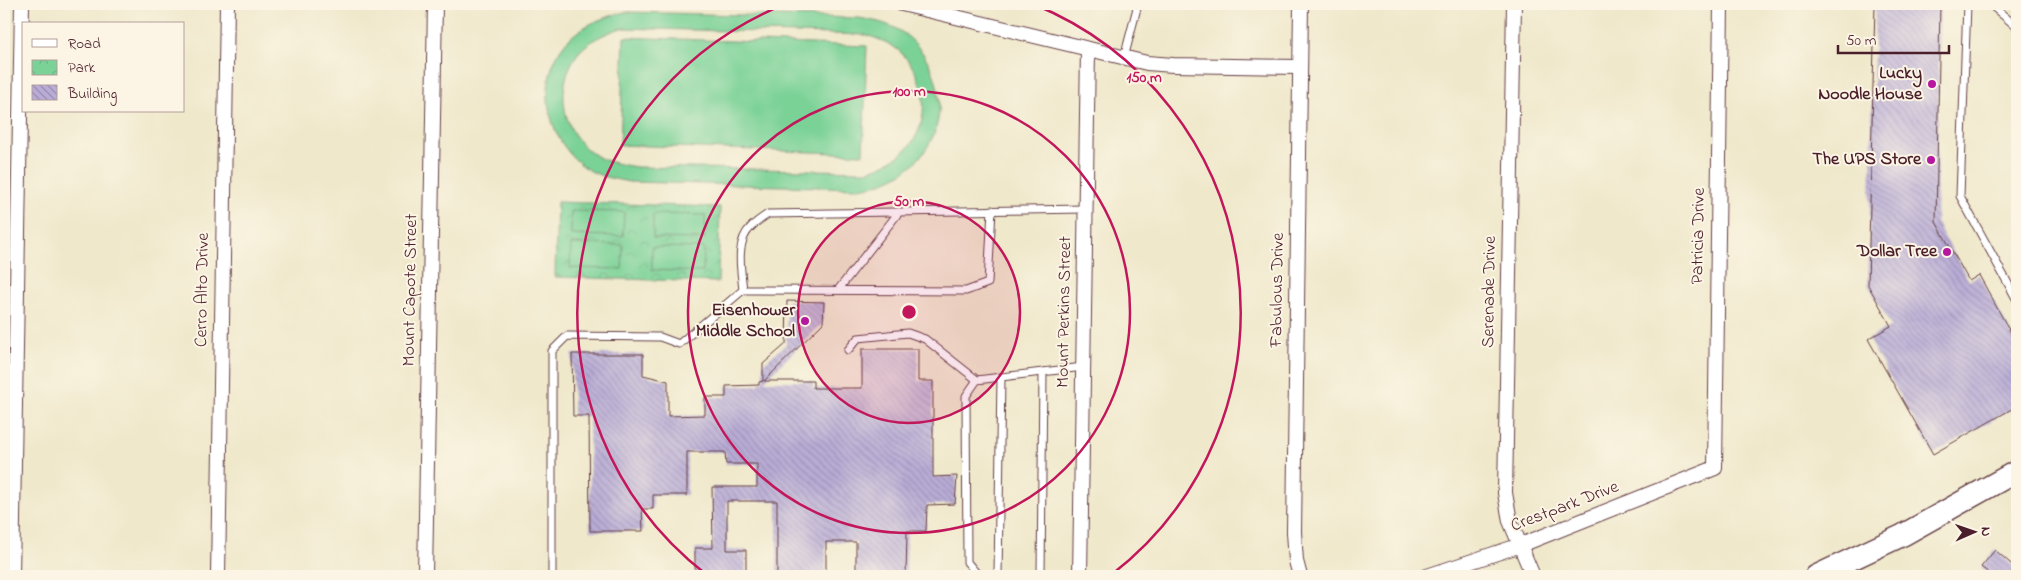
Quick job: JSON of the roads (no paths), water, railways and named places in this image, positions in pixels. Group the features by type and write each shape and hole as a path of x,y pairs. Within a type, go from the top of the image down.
{"main road":[{"path":"1816,576 1903,535 2017,471"}],"street":[{"path":"12,576 22,4"},
{"name":"Cerro Alto Drive","path":"218,576 227,4"},
{"name":"Mount Capote Street","path":"425,576 435,4"},
{"name":"Fabulous Drive","path":"1300,576 1296,561 1294,532 1301,4"},
{"name":"Serenade Drive","path":"1514,4 1505,493 1510,520 1533,576"},
{"name":"Patricia Drive","path":"1715,468 1721,4"},
{"path":"910,5 1147,63 1300,67"},
{"name":"Mount Perkins Street","path":"1080,576 1088,49"},
{"name":"Crestpark Drive","path":"1427,576 1520,545 1715,468"}],"lane":[{"path":"1124,58 1138,4"},
{"path":"1967,4 1960,196 2017,300"},
{"path":"1990,4 2017,27"},
{"path":"743,290 740,262 742,241 750,228 768,214 1086,209"},
{"path":"552,576 552,351 567,336 660,337 679,344 743,290 966,291 988,283 992,210"},
{"path":"838,290 899,212"},
{"path":"848,350 858,338 908,333 925,339 976,380 1083,368"},
{"path":"1041,576 1043,372"},
{"path":"998,576 1001,377"},
{"path":"976,380 966,396 967,562 977,574 985,576"}],"place":[{"name":"Lucky Noodle House","path":"1932,84"},
{"name":"The UPS Store","path":"1931,160"},
{"name":"Dollar Tree","path":"1947,252"},
{"name":"Eisenhower Middle School","path":"805,321"}]}
